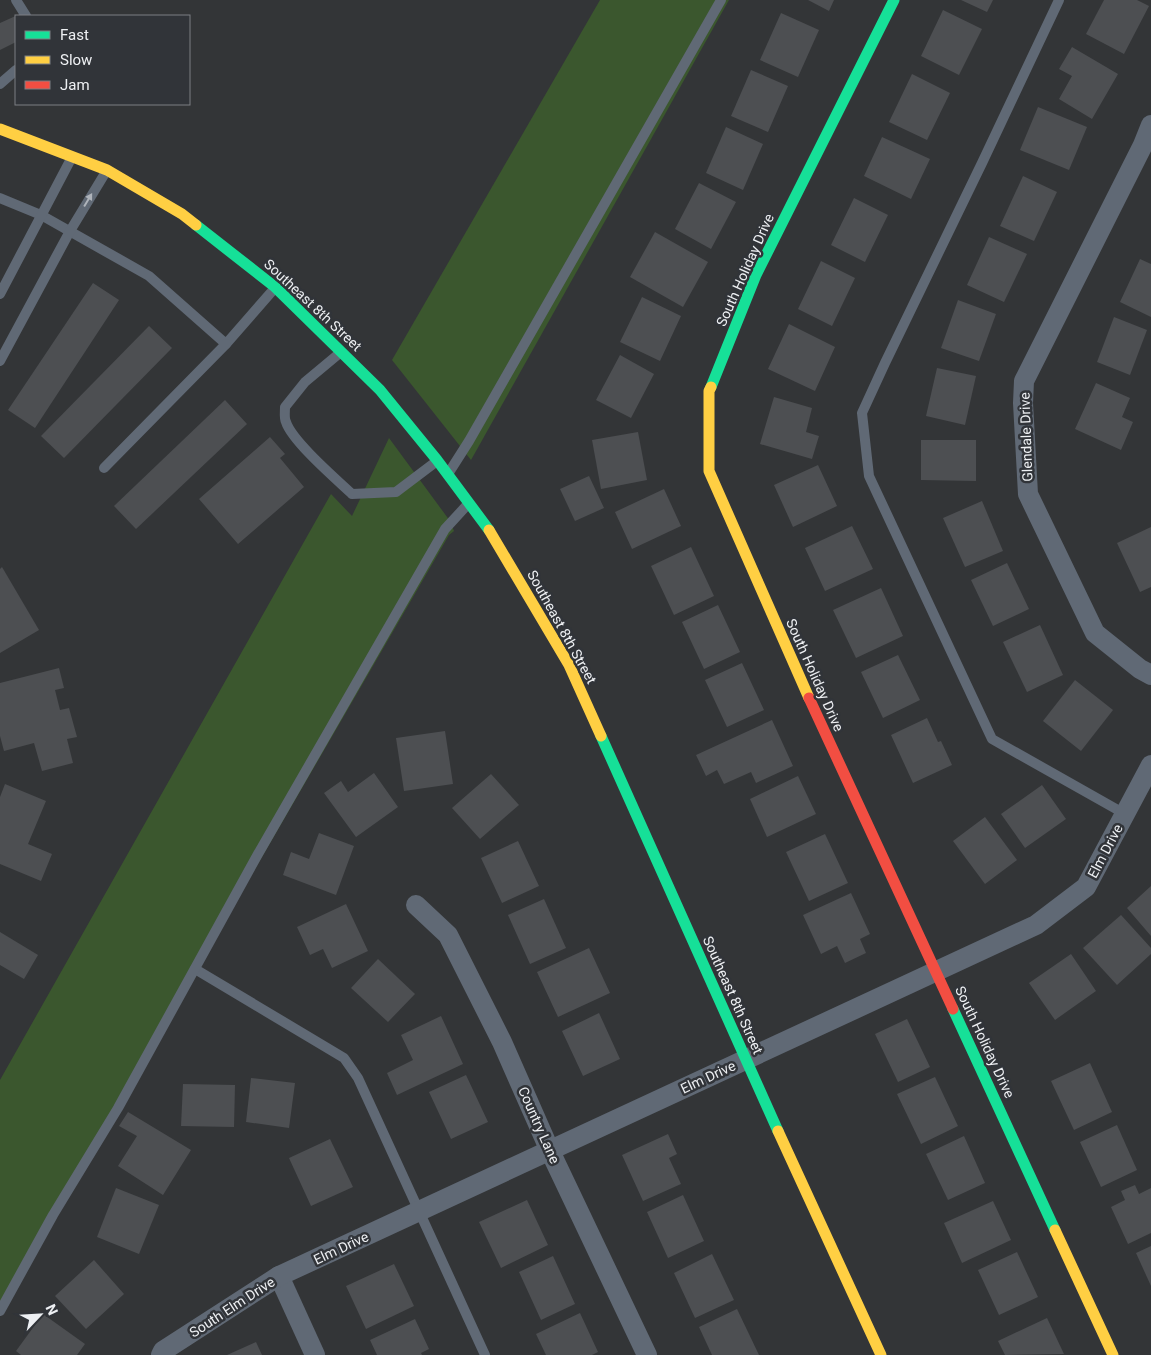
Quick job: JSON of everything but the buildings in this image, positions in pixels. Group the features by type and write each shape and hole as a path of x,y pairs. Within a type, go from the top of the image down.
{"street":[{"name":"South Holiday Drive","path":"894,0 756,275 708,391 709,471 812,704 1113,1355"},
{"name":"Glendale Drive","path":"1151,125 1143,145 1024,381 1023,403 1028,494 1095,633 1140,669 1151,674"},
{"name":"Southeast 8th Street","path":"0,129 107,170 182,214 275,287 380,390 448,474 494,537 569,665 745,1060 882,1355"},
{"name":"Elm Drive","path":"279,1276 1036,925 1086,887 1151,765"},
{"name":"Country Lane","path":"416,906 448,935 502,1042 550,1151 647,1355"},
{"name":"South Elm Drive","path":"161,1355 279,1276"},
{"path":"279,1276 315,1355"}],"lane":[{"path":"16,0 25,15"},
{"path":"448,474 469,441 721,0"},
{"path":"1058,0 862,413 869,476 992,739 1124,814"},
{"path":"0,84 15,71"},
{"path":"0,294 72,156"},
{"path":"0,361 70,230 107,170"},
{"path":"0,198 41,215 70,230 149,276 226,344"},
{"path":"104,468 226,344 275,287"},
{"path":"342,352 305,382 284,406 285,422 295,436 326,470 352,494 396,492 437,460"},
{"path":"0,1311 52,1215 118,1108 263,845 445,529 469,504"},
{"path":"195,969 344,1058 358,1078 485,1355"}],"green space":[{"path":"600,0 729,0 471,460 392,360"},
{"path":"389,438 450,521 454,531 449,535 0,1308 0,1080 331,494 352,516"}],"traffic: fast":[{"path":"711,387 756,275 894,0"},
{"path":"196,225 275,287 380,390 437,460 489,530"},
{"path":"601,736 778,1131"},
{"path":"953,1009 1055,1230"}],"traffic: slow":[{"path":"0,129 107,170 182,214 196,225"},
{"path":"711,387 709,391 709,471 809,698"},
{"path":"489,530 569,665 601,736"},
{"path":"778,1131 881,1355"},
{"path":"1055,1230 1113,1355"}],"traffic: jam":[{"path":"809,698 953,1009"}]}
